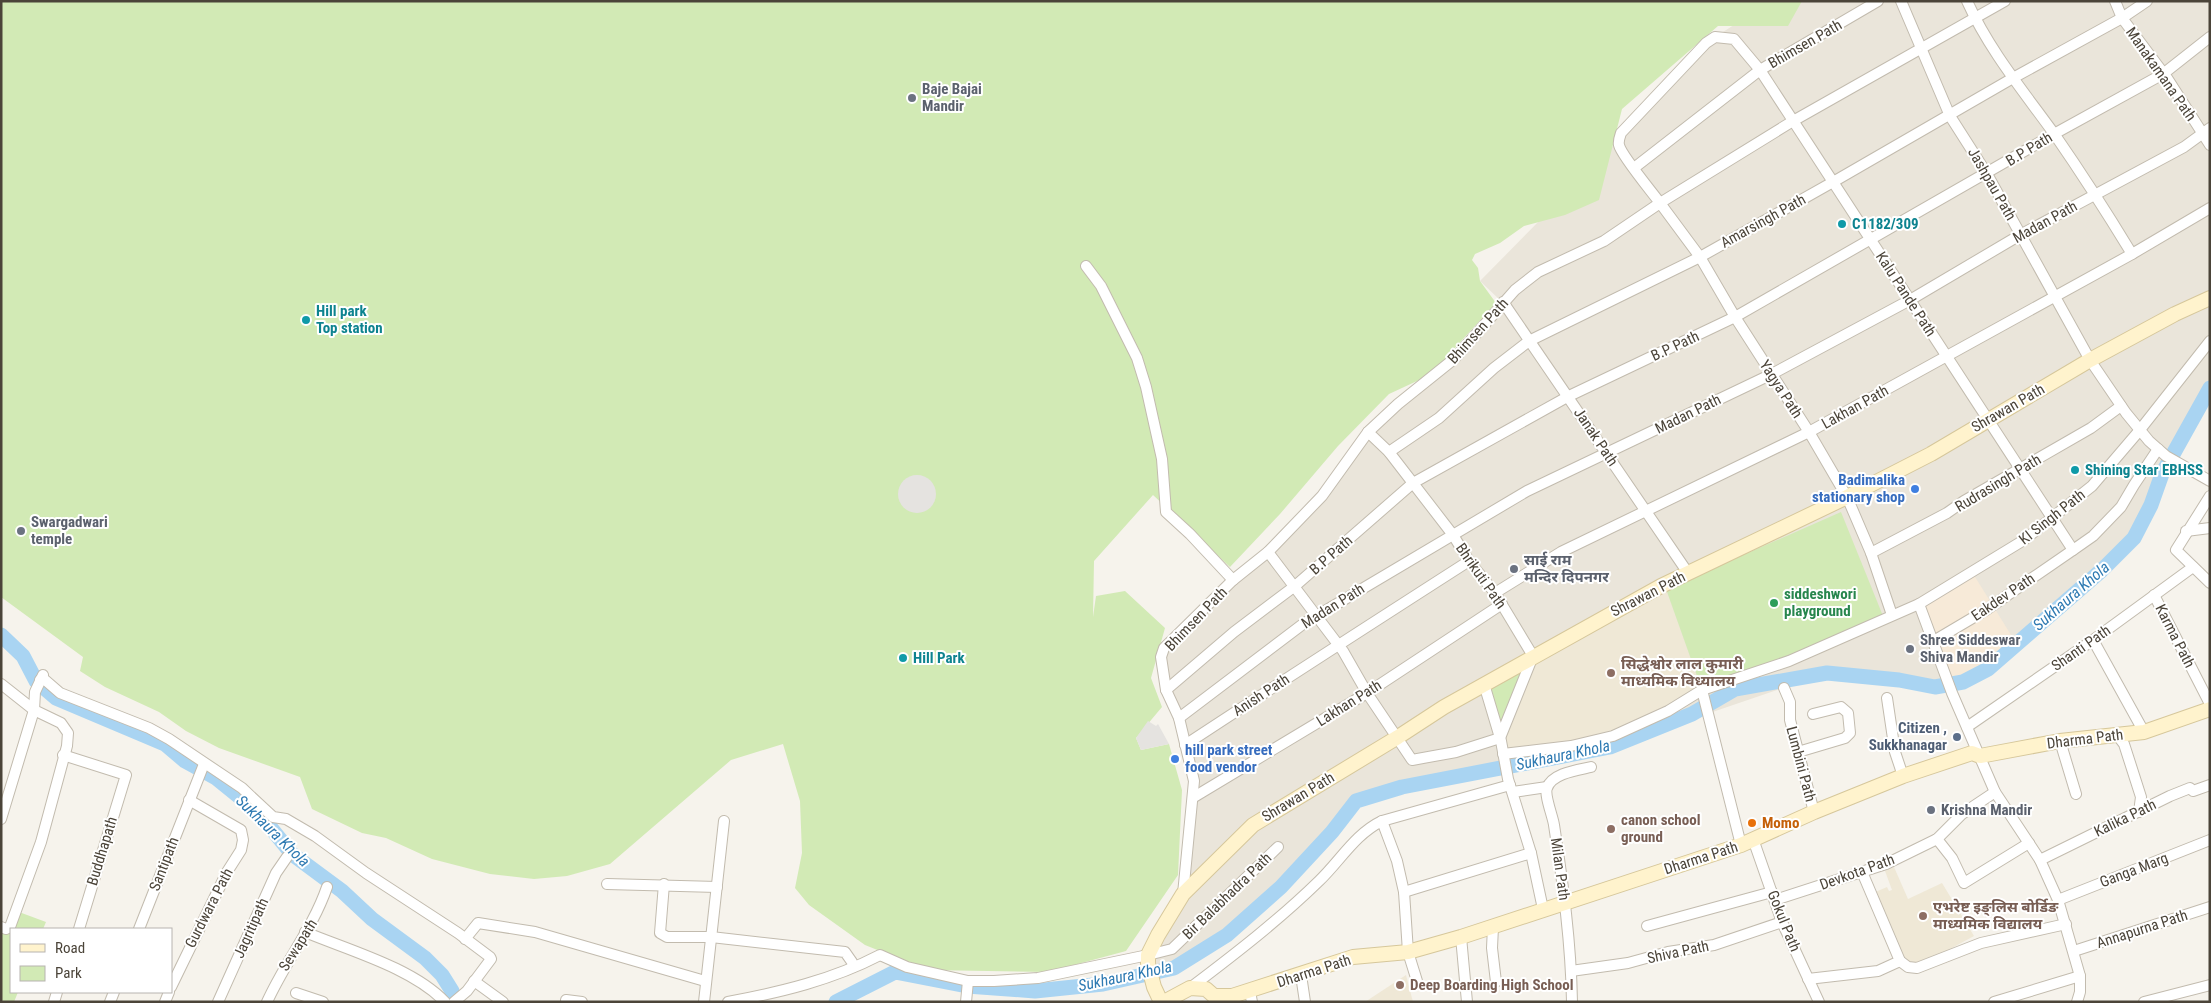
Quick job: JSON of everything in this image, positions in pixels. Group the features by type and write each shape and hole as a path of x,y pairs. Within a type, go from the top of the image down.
{"street":[{"name":"Bhimsen Path","path":"1183,894 1194,797 1194,781 1179,718 1166,690 1161,657 1164,648 1233,580 1268,552 1322,496 1368,432 1398,404 1454,359 1502,302 1538,272 1604,241 1660,203 1619,145 1622,133 1706,43 1715,37 1734,39 1760,70 1878,1"},
{"name":"Jashpau Path","path":"1901,1 1950,116 1988,174 2090,360 2139,430 2162,453 2210,481"},
{"path":"1967,1 1974,17 2012,78 2054,134 2095,194 2132,254"},
{"path":"1660,203 1793,121 2005,1"},
{"name":"Manakamana Path","path":"2115,1 2122,18 2206,131 2210,146"},
{"name":"Amarsingh Path","path":"1389,452 1438,418 1494,368 1529,341 1700,257 1950,116 2012,78 2122,18 2147,1"},
{"name":"B.P Path","path":"1166,690 1234,632 1295,586 1413,483 1569,396 1734,318 1988,174 2054,134 2163,74 2210,37"},
{"name":"Kalu Pande Path","path":"1760,70 2052,518"},
{"path":"1634,168 1760,70"},
{"name":"Madan Path","path":"1179,718 1303,624 1384,574 1527,491 1772,374 1910,300 2020,234 2184,147 2206,131"},
{"name":"Yagya Path","path":"1660,203 1700,257 1734,318 1809,432 1847,496 1871,553 1892,615"},
{"name":"Lakhan Path","path":"1495,593 1561,552 1809,432 2132,254 2210,208"},
{"path":"1086,266 1100,286 1139,366 1162,459 1166,512 1190,534 1233,580"},
{"name":"Shrawan Path","path":"1148,959 1158,935 1183,894 1253,825 1444,707 1661,586 1931,454 1987,419 2090,360 2175,314 2210,298"},
{"name":"Janak Path","path":"1502,302 1569,396 1606,454 1688,573"},
{"name":"KI Singh Path","path":"1503,754 1571,746 1613,736 1703,694 1788,661 1919,604 2024,540 2092,486 2210,342"},
{"name":"Rudrasingh Path","path":"1871,553 1947,513 2091,428 2121,406"},
{"name":"Bhrikuti Path","path":"1368,432 1389,452 1453,535 1469,561 1495,593 1534,656"},
{"name":"Eakdev Path","path":"1932,642 1986,610 2093,536 2121,507 2134,485 2162,453"},
{"path":"2210,496 2186,531 2176,550 2210,583"},
{"path":"2052,518 2073,550"},
{"path":"2186,531 2210,528"},
{"path":"1268,552 1337,644 1367,693 1398,737 1405,753 1412,760 1456,752 1500,738 1534,656"},
{"name":"Anish Path","path":"1186,745 1337,644 1378,621 1469,561"},
{"name":"Shanti Path","path":"1968,727 2093,640 2193,567"},
{"name":"Karma Path","path":"2154,595 2210,704"},
{"name":"Lakhan Path","path":"1194,797 1367,693 1502,604"},
{"path":"1919,604 1952,693 1995,792 2040,860 2058,900 2080,976 2080,992 2077,1002"},
{"path":"2093,640 2144,732"},
{"path":"1,819 34,710 35,692 42,678 60,693 150,728 242,788 273,817 286,819 316,836 366,873 466,939 491,958 474,982 454,1002"},
{"path":"1,684 34,710 61,723 68,733 67,746 38,852 10,926 6,929 1,927"},
{"path":"1484,684 1531,853 1543,909"},
{"name":"Lumbini Path","path":"1784,688 1790,702 1790,720 1814,812"},
{"name":"Gokul Path","path":"1703,694 1747,842 1774,896 1782,922 1819,1002"},
{"path":"1887,698 1895,752 1903,776"},
{"path":"1798,752 1845,738 1852,730 1848,713 1841,707 1836,706 1813,714"},
{"name":"Dharma Path","path":"1190,988 1206,989 1214,999 1232,996 1251,997 1301,975 1353,957 1408,952 1461,938 1747,842 1814,812 1903,776 1972,753 1980,756 2060,741 2144,732 2210,709"},
{"path":"2117,735 2124,744 2141,797 2138,812"},
{"path":"2060,741 2076,794"},
{"name":"Buddhapath","path":"63,755 125,773 79,928"},
{"name":"Santipath","path":"139,928 204,764"},
{"path":"1148,959 1154,987 1163,1002 1190,988 1268,927 1320,880 1367,828 1382,821 1511,785 1547,787 1567,772 1591,768"},
{"name":"Kalika Path","path":"2040,860 2190,788 2193,792 2210,785"},
{"name":"Milan Path","path":"1547,787 1565,902 1572,1002"},
{"name":"Devkota Path","path":"1647,926 1774,896 1886,864 1937,839 1962,814 1995,792"},
{"name":"Gurdwara Path","path":"172,985 227,872 241,850 243,840 242,830 189,800"},
{"path":"704,1002 724,821"},
{"path":"1382,821 1397,861 1404,892 1408,952 1417,981"},
{"path":"1937,839 1952,858 1964,883 2029,843"},
{"name":"Ganga Marg","path":"2058,900 2210,840"},
{"name":"Bir Balabhadra Path","path":"728,1002 792,990 880,955 907,966 968,981 1038,978 1148,959 1172,948 1278,847"},
{"path":"1404,892 1531,853"},
{"name":"Jagritipath","path":"218,1002 276,872 287,857"},
{"path":"1862,872 1900,961 1908,967 1917,968 1986,941 2066,924"},
{"path":"607,884 664,884 717,887"},
{"path":"664,884 660,933 667,936 711,937 844,952 852,962 853,967"},
{"name":"Sewapath","path":"267,1002 280,972 319,911 327,887"},
{"name":"Annapurna Path","path":"2074,951 2210,908"},
{"path":"466,939 478,922 535,932 705,981"},
{"name":"Shiva Path","path":"1571,971 1628,963 1668,952 1714,945 1782,922"},
{"path":"1493,927 1492,948 1496,982"},
{"path":"305,932 414,978 434,991 445,1002"},
{"path":"1461,938 1467,1002"},
{"path":"1808,979 1878,971 1900,961"},
{"path":"1301,975 1305,1002"},
{"path":"1994,1002 2080,976"},
{"path":"966,1002 968,981"},
{"path":"474,982 503,1002"},
{"path":"2144,1002 2210,984"},
{"path":"296,993 323,1002"},
{"path":"566,1000 582,1002"}],"shaded area":[{"path":"1772,1 2210,1 2210,395 2162,474 2134,538 2016,643 1961,683 1934,687 1827,673 1610,747 1492,769 1357,801 1227,935 1174,968 1150,974 1158,935 1183,894 1194,797 1161,657 1322,496 1368,432 1454,359 1502,302 1480,281 1619,140 1715,37"},
{"path":"917,475 930,481 936,494 930,507 917,513 904,507 898,494 904,481"},
{"path":"1972,572 2016,643 1988,669 1961,683 1949,685 1919,604"},
{"name":"सिद्धेश्वोर लाल कुमारी माध्यमिक विध्यालय","path":"1666,589 1702,690 1613,736 1503,754 1501,741 1533,656"},
{"path":"1148,721 1156,726 1158,724 1169,744 1141,750 1136,738"},
{"name":"एभरेष्ट इङ्लिस बोर्डिङ माध्यमिक विद्यालय","path":"1894,867 1908,899 1942,883 1974,936 1939,955 1914,964 1905,962 1873,893 1887,887 1889,891 1892,890 1885,871"},
{"name":"Deep Boarding High School","path":"1406,975 1413,1002 1365,1002"}],"green space":[{"path":"1,1 1802,1 1788,26 1718,26 1622,109 1599,200 1565,215 1524,226 1500,243 1475,254 1472,260 1478,268 1480,281 1496,303 1430,375 1389,394 1338,446 1280,514 1230,567 1153,495 1094,561 1093,617 1096,596 1125,591 1165,628 1151,678 1162,707 1136,738 1141,750 1169,744 1182,790 1178,875 1126,951 1048,972 927,970 865,945 809,905 795,888 802,853 800,801 783,744 731,760 610,864 567,876 534,879 490,874 432,859 386,838 362,833 312,809 300,777 219,748 186,731 159,712 105,687 80,671 83,657 1,597"},
{"name":"siddeshwori playground","path":"1841,512 1883,616 1849,632 1702,690 1666,589"},
{"path":"1533,656 1501,741 1484,684"},
{"path":"19,912 46,922 43,928 11,928"},
{"path":"10,929 10,993 18,993 14,1002 4,1002 1,999 1,931"}],"waterway":[{"name":"Sukhaura Khola","path":"836,1002 895,972 967,986 1035,991 1103,984 1174,968 1227,935 1281,887 1332,832 1356,801 1402,787 1610,747 1692,714 1735,689 1827,673 1899,680 1935,687 1963,682 1988,669 2102,570 2134,538 2151,505 2162,474 2210,388"},
{"name":"Sukhaura Khola","path":"1,635 23,656 36,681 56,698 165,744 185,761 216,778 258,812 292,854 342,891 372,919 425,958 442,975 452,991 454,1002"}],"place":[{"name":"Baje Bajai Mandir","path":"912,98"},
{"name":"C1182/309","path":"1842,224"},
{"name":"Hill park Top station","path":"306,320"},
{"name":"Shining Star EBHSS","path":"2075,470"},
{"name":"Badimalika stationary shop","path":"1915,489"},
{"name":"Swargadwari temple","path":"21,531"},
{"name":"साई राम मन्दिर दिपनगर","path":"1514,569"},
{"name":"siddeshwori playground","path":"1774,603"},
{"name":"Shree Siddeswar Shiva Mandir","path":"1910,649"},
{"name":"Hill Park","path":"903,658"},
{"name":"सिद्धेश्वोर लाल कुमारी माध्यमिक विध्यालय","path":"1611,673"},
{"name":"Citizen , Sukkhanagar","path":"1957,737"},
{"name":"hill park street food vendor","path":"1175,759"},
{"name":"Krishna Mandir","path":"1931,810"},
{"name":"Momo","path":"1752,823"},
{"name":"canon school ground","path":"1611,829"},
{"name":"एभरेष्ट इङ्लिस बोर्डिङ माध्यमिक विद्यालय","path":"1923,916"},
{"name":"Deep Boarding High School","path":"1400,985"}]}
